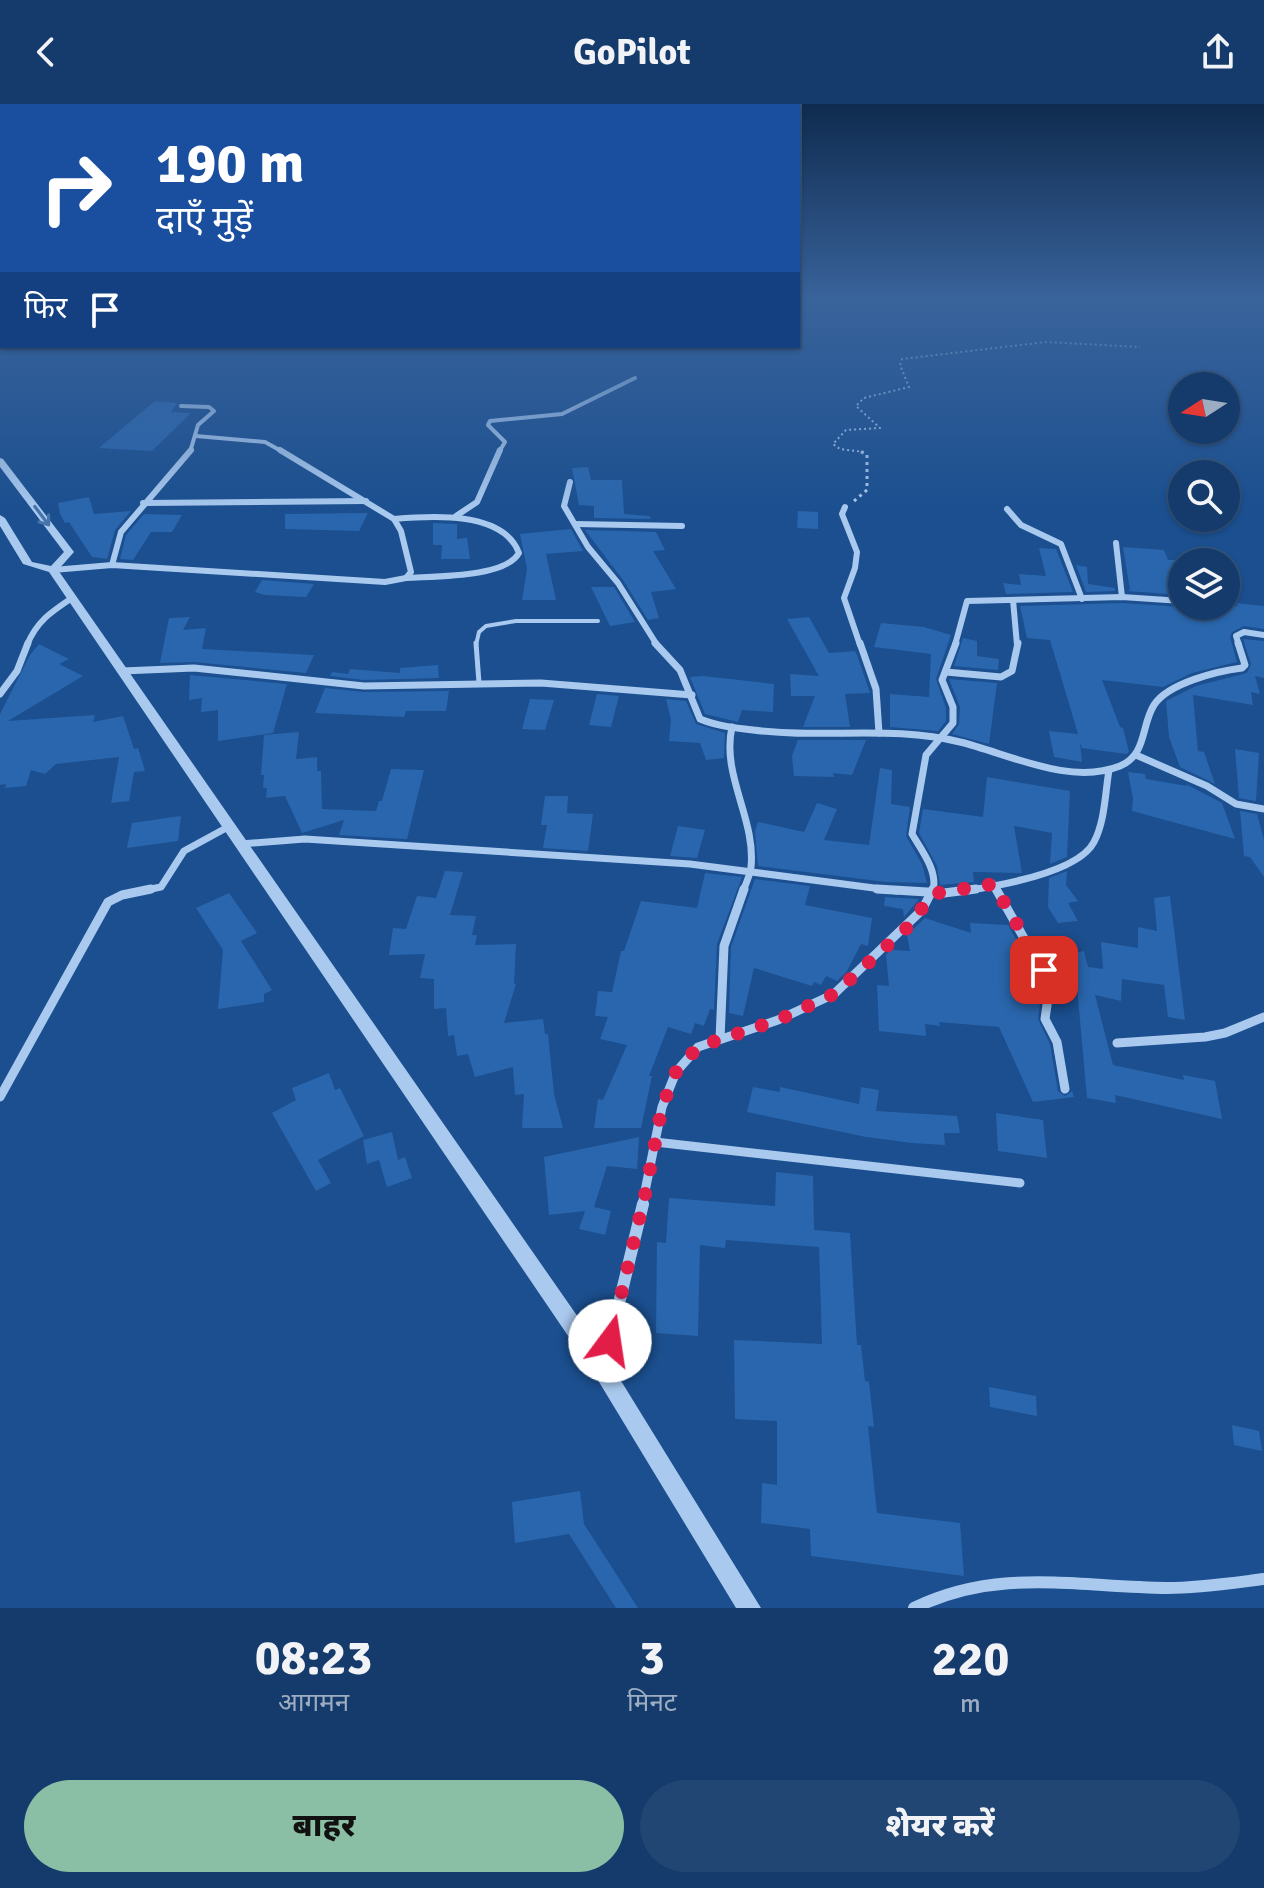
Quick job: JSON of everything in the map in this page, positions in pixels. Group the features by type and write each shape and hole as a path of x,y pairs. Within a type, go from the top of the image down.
{"street":[{"path":"456,516 477,502 505,442 488,425 490,421 562,414 635,378"},
{"path":"112,565 118,537 143,503 190,453 198,425 212,414 213,409 181,406"},
{"path":"196,436 265,442 369,501 394,519 401,531 411,565 406,578"},
{"path":"0,461 69,552 53,570"},
{"path":"570,482 564,506 588,547 618,583 650,637 680,670 700,719 732,727 807,735 879,733 941,738 1055,767 1092,772 1109,770 1126,765 1136,755 1142,746 1153,704 1159,698 1210,672 1242,668 1245,665 1236,636 1244,632 1264,635"},
{"path":"143,503 369,501"},
{"path":"845,507 842,514 857,552 855,568 844,598 876,689 879,733"},
{"path":"1007,509 1021,525 1061,544 1082,599"},
{"path":"0,518 28,564 53,570 112,565 385,582 492,568 517,559 518,545 510,538 456,516 394,519"},
{"path":"575,524 682,526"},
{"path":"1116,543 1122,597"},
{"path":"53,570 603,1370 749,1608"},
{"path":"603,1370 662,1107 676,1072 698,1047 778,1020 834,994 910,925 932,894 935,882 932,871 912,834 926,755 953,723 954,716 942,680 967,601 1122,597 1168,600"},
{"path":"0,694 17,671 34,628 43,617 72,598"},
{"path":"946,672 1001,677 1012,671 1019,637 1013,600"},
{"path":"122,671 194,668 364,686 479,683 616,687 692,695"},
{"path":"720,1039 724,946 751,868 747,819 729,759 732,727"},
{"path":"1136,755 1207,786 1236,804 1261,809 1264,818"},
{"path":"240,844 305,839 751,868 808,880 932,894 993,884 1066,866 1081,859 1091,849 1097,836 1109,770"},
{"path":"0,1097 108,902 122,895 161,887 184,851 228,827"},
{"path":"993,884 1050,984 1045,1019 1057,1042 1065,1089"},
{"path":"1117,1043 1205,1037 1225,1033 1264,1017"},
{"path":"655,1142 1020,1183"},
{"path":"914,1608 961,1589 1002,1580 1169,1588 1264,1579"}],"lane":[{"path":"479,683 477,642 479,632 486,626 511,621 598,621"}],"path":[{"path":"845,507 867,490 867,455 862,450 839,449 833,444 846,430 880,428 856,406 864,398 909,387 903,371"}],"building":[{"path":"155,401 177,403 171,412 191,413 152,451 99,448"},
{"path":"588,467 591,480 622,480 624,514 649,516 651,519 594,518 594,506 579,505 572,468"},
{"path":"89,497 94,514 131,511 115,530 107,559 92,557 69,522 65,523 60,514 58,503"},
{"path":"798,511 818,512 818,529 797,528"},
{"path":"368,513 359,531 285,529 285,514"},
{"path":"144,514 182,515 172,532 151,532 133,560 120,559 126,535"},
{"path":"433,523 457,524 457,539 467,538 470,559 441,559 442,545 433,545"},
{"path":"571,529 583,551 546,554 556,600 522,600 527,569 520,534"},
{"path":"585,530 656,532 665,550 653,551 676,589 651,592 659,618 648,620 623,580"},
{"path":"1123,547 1164,550 1168,560 1168,594 1127,591 1130,590"},
{"path":"1039,548 1056,549 1073,592 1006,594 1003,583 1021,585 1019,574 1046,576"},
{"path":"1076,565 1087,567 1088,584 1115,588 1115,591 1086,592"},
{"path":"262,580 314,584 306,597 265,595 255,592"},
{"path":"591,587 614,587 635,622 610,626"},
{"path":"1122,603 1168,606 1168,620 1240,620 1240,603 1264,606 1264,629 1244,626 1232,632 1230,637 1237,662 1192,673 1163,687 1102,680 1123,728 1129,752 1082,748 1080,742 1082,762 1054,757 1049,731 1078,734 1050,640 1027,638 1020,606"},
{"path":"190,617 183,630 206,628 202,649 314,655 306,673 194,662 160,663 169,618"},
{"path":"809,617 829,653 855,651 857,655 870,693 845,694 850,727 803,727 815,696 791,696 790,674 819,676 787,619"},
{"path":"881,623 924,627 951,635 936,679 946,708 946,721 938,731 890,727 890,694 929,697 931,654 874,647"},
{"path":"963,638 977,641 977,656 999,659 998,670 954,666"},
{"path":"1243,639 1264,641 1264,678 1255,676 1260,694 1251,692 1253,705 1193,695 1198,751 1204,752 1215,784 1180,767 1169,737 1166,701 1196,686 1247,673 1251,664"},
{"path":"39,644 69,659 59,664 83,676 8,721 95,715 93,722 123,716 145,771 134,772 129,801 111,803 119,757 56,764 45,774 31,770 26,786 5,788 6,784 0,785 0,714 30,655"},
{"path":"438,665 439,678 364,680 330,676 332,672 348,674 350,669 400,673 400,668"},
{"path":"190,675 287,684 273,733 218,741 218,710 201,712 202,698 189,700"},
{"path":"690,677 774,684 773,712 742,710 738,722 705,714"},
{"path":"949,679 997,683 989,744 952,734 959,724 960,707"},
{"path":"325,688 364,692 449,691 446,711 406,711 404,717 315,713"},
{"path":"597,694 619,696 611,727 589,725"},
{"path":"530,699 554,700 545,730 522,729"},
{"path":"666,699 686,701 696,724 725,733 724,758 706,760 700,743 669,741 671,720"},
{"path":"299,732 296,759 317,757 317,771 321,771 322,809 376,811 391,769 424,770 407,839 339,835 344,820 302,833 285,796 266,798 267,788 263,788 264,775 261,775 264,735"},
{"path":"798,740 866,740 852,775 833,773 834,777 794,776 792,756"},
{"path":"1235,749 1259,753 1256,801 1239,798"},
{"path":"880,768 892,770 891,804 910,807 906,836 922,864 927,883 886,882 758,866 755,831 758,822 804,832 817,803 837,809 824,840 869,845"},
{"path":"1128,772 1145,774 1146,779 1186,784 1222,803 1235,839 1132,811"},
{"path":"987,777 1070,791 1067,857 1050,864 1052,833 1014,826 1022,873 973,872 974,882 940,885 937,866 919,833 923,809 983,817"},
{"path":"545,796 568,796 567,813 593,814 588,851 543,848 547,825 541,825"},
{"path":"1240,811 1257,814 1264,840 1264,877 1250,857 1244,856"},
{"path":"181,816 178,841 127,848 132,823"},
{"path":"678,826 705,830 697,858 670,856"},
{"path":"445,871 463,872 450,915 476,916 472,935 477,935 475,945 516,944 516,984 504,1023 543,1019 545,1034 548,1034 554,1094 563,1128 522,1128 524,1094 515,1095 513,1067 475,1077 468,1054 457,1056 454,1035 448,1036 446,1008 434,1009 434,979 420,978 425,954 389,955 393,928 406,929 417,896 436,898"},
{"path":"1067,871 1066,885 1078,901 1068,903 1078,921 1058,923 1048,907 1049,878"},
{"path":"705,873 742,877 717,944 714,1010 710,1009 704,1026 695,1023 691,1034 668,1027 649,1076 652,1076 641,1128 594,1128 598,1099 603,1100 627,1045 600,1039 608,1017 595,1016 598,991 612,992 621,951 624,951 641,901 697,908"},
{"path":"755,879 810,886 805,905 872,918 868,946 861,944 847,971 837,981 826,976 821,985 814,982 812,986 754,968 743,1016 729,1013 731,947"},
{"path":"229,893 257,933 241,941 272,990 264,994 264,1002 218,1009 223,950 196,908"},
{"path":"1170,896 1185,1020 1168,1017 1164,985 1122,979 1121,1001 1095,995 1113,1065 1184,1080 1183,1075 1215,1081 1222,1119 1115,1095 1116,1103 1087,1098 1074,953 1084,951 1088,967 1103,969 1101,942 1138,948 1138,927 1157,931 1154,898"},
{"path":"885,897 919,899 904,917 903,909 884,906"},
{"path":"925,918 971,933 970,923 1008,925 1024,954 1032,987 1042,988 1038,1019 1050,1044 1058,1091 1065,1096 1072,1091 1074,1097 1033,1102 999,1027 939,1022 940,1026 925,1024 926,1036 879,1031 877,985 889,986 886,955 891,950 910,951 907,935"},
{"path":"329,1073 335,1090 340,1088 364,1136 318,1160 331,1183 316,1191 272,1113 296,1100 292,1088"},
{"path":"753,1087 780,1092 780,1087 859,1104 861,1087 879,1090 876,1111 957,1116 960,1133 944,1133 945,1145 912,1143 866,1137 747,1112"},
{"path":"996,1113 1043,1120 1047,1158 998,1151"},
{"path":"392,1132 398,1160 405,1157 412,1178 387,1187 379,1160 367,1164 363,1140"},
{"path":"639,1137 637,1169 607,1166 594,1207 611,1211 605,1235 579,1229 585,1211 549,1215 544,1157"},
{"path":"776,1172 813,1176 814,1230 850,1233 857,1345 861,1345 865,1381 869,1382 874,1427 868,1426 877,1513 960,1523 964,1576 811,1556 810,1529 761,1523 762,1483 777,1485 777,1421 735,1419 734,1340 822,1344 819,1247 726,1240 725,1248 700,1245 698,1336 656,1333 657,1242 666,1243 669,1198 775,1206"},
{"path":"989,1387 1036,1396 1037,1416 990,1407"},
{"path":"1232,1425 1259,1431 1262,1451 1234,1445"},
{"path":"580,1491 584,1524 638,1608 616,1608 569,1534 515,1543 512,1502"}],"route":[{"path":"610,1341 645,1195 662,1107 676,1072 698,1047 778,1020 834,994 910,925 932,894 993,884 1044,970"}]}
